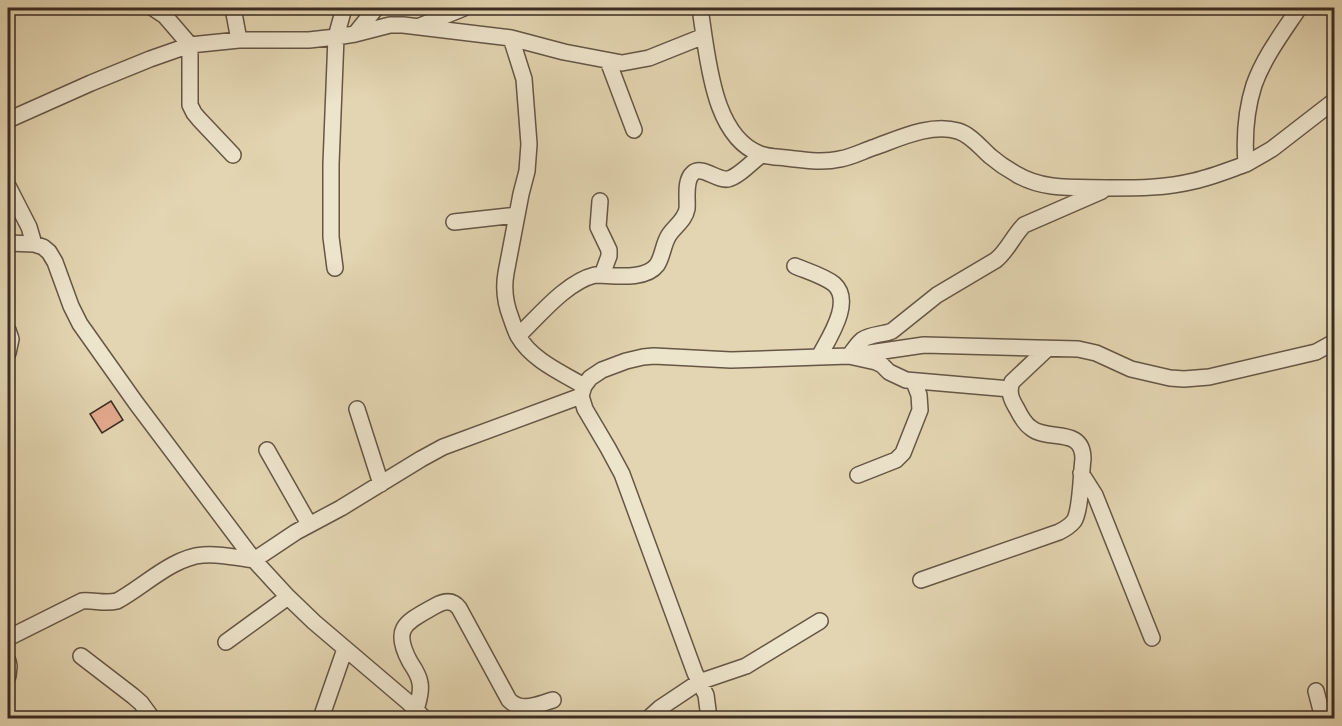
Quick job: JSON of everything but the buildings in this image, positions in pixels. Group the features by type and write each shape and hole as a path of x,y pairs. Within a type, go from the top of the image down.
{"street":[{"path":"153,8 165,16 190,45 190,105 199,119 233,155"},
{"path":"233,8 239,40"},
{"path":"335,268 331,237 331,164 336,37 344,8"},
{"path":"355,34 376,8"},
{"path":"418,27 465,8"},
{"path":"700,8 711,79 727,124 736,138 761,155 810,161 841,159 919,132 940,129 958,131 972,138 993,158 1016,174 1033,182 1052,186 1110,188 1170,186 1197,181 1246,164 1272,149 1335,101"},
{"path":"1246,164 1244,143 1255,82 1299,8"},
{"path":"8,120 130,67 190,45 239,40 309,40 355,34 390,25 511,38 564,52 622,63 648,58 704,36"},
{"path":"511,38 524,79 529,144 527,171 504,285 504,297 519,336 537,358 582,391 585,409 622,474 708,703 709,718"},
{"path":"608,61 634,130"},
{"path":"519,336 547,307 574,284 589,276 644,274 651,270 657,264 670,233 686,215 689,178 697,171 702,171 720,178 729,178 761,155"},
{"path":"8,186 29,226 34,244"},
{"path":"849,356 862,340 892,331 937,295 996,260 1024,225 1110,188"},
{"path":"600,201 598,226 609,250 602,275"},
{"path":"454,222 517,215"},
{"path":"8,243 34,244 49,252 80,324 254,560 314,622 420,714"},
{"path":"795,266 829,280 841,296 843,304 840,314 819,357"},
{"path":"8,330 10,339 8,353"},
{"path":"8,638 82,601 108,603 117,601 170,567 194,556 214,555 254,560 309,524 341,508 443,447 582,391 590,378 602,370 643,357 731,360 849,356 924,345 1086,350 1131,369 1184,379 1209,377 1316,352 1335,342"},
{"path":"921,580 1059,532 1073,523 1077,514 1083,453 1078,442 1072,438 1036,432 1030,428 1011,397 1012,382 1047,349"},
{"path":"849,356 876,362 898,377 914,382 1010,389"},
{"path":"858,475 896,460 903,453 920,410 921,403 914,382"},
{"path":"357,409 381,484"},
{"path":"267,450 309,524"},
{"path":"1081,473 1092,487 1152,638"},
{"path":"226,642 288,597"},
{"path":"420,714 420,682 404,651 402,643 404,627 409,621 440,603 451,601 456,603 509,700 514,705 526,707 553,700"},
{"path":"650,718 655,712 699,682 746,666 820,621"},
{"path":"321,718 345,649"},
{"path":"81,656 134,696 152,718"},
{"path":"8,661 8,676"},
{"path":"1316,691 1323,718"}]}
